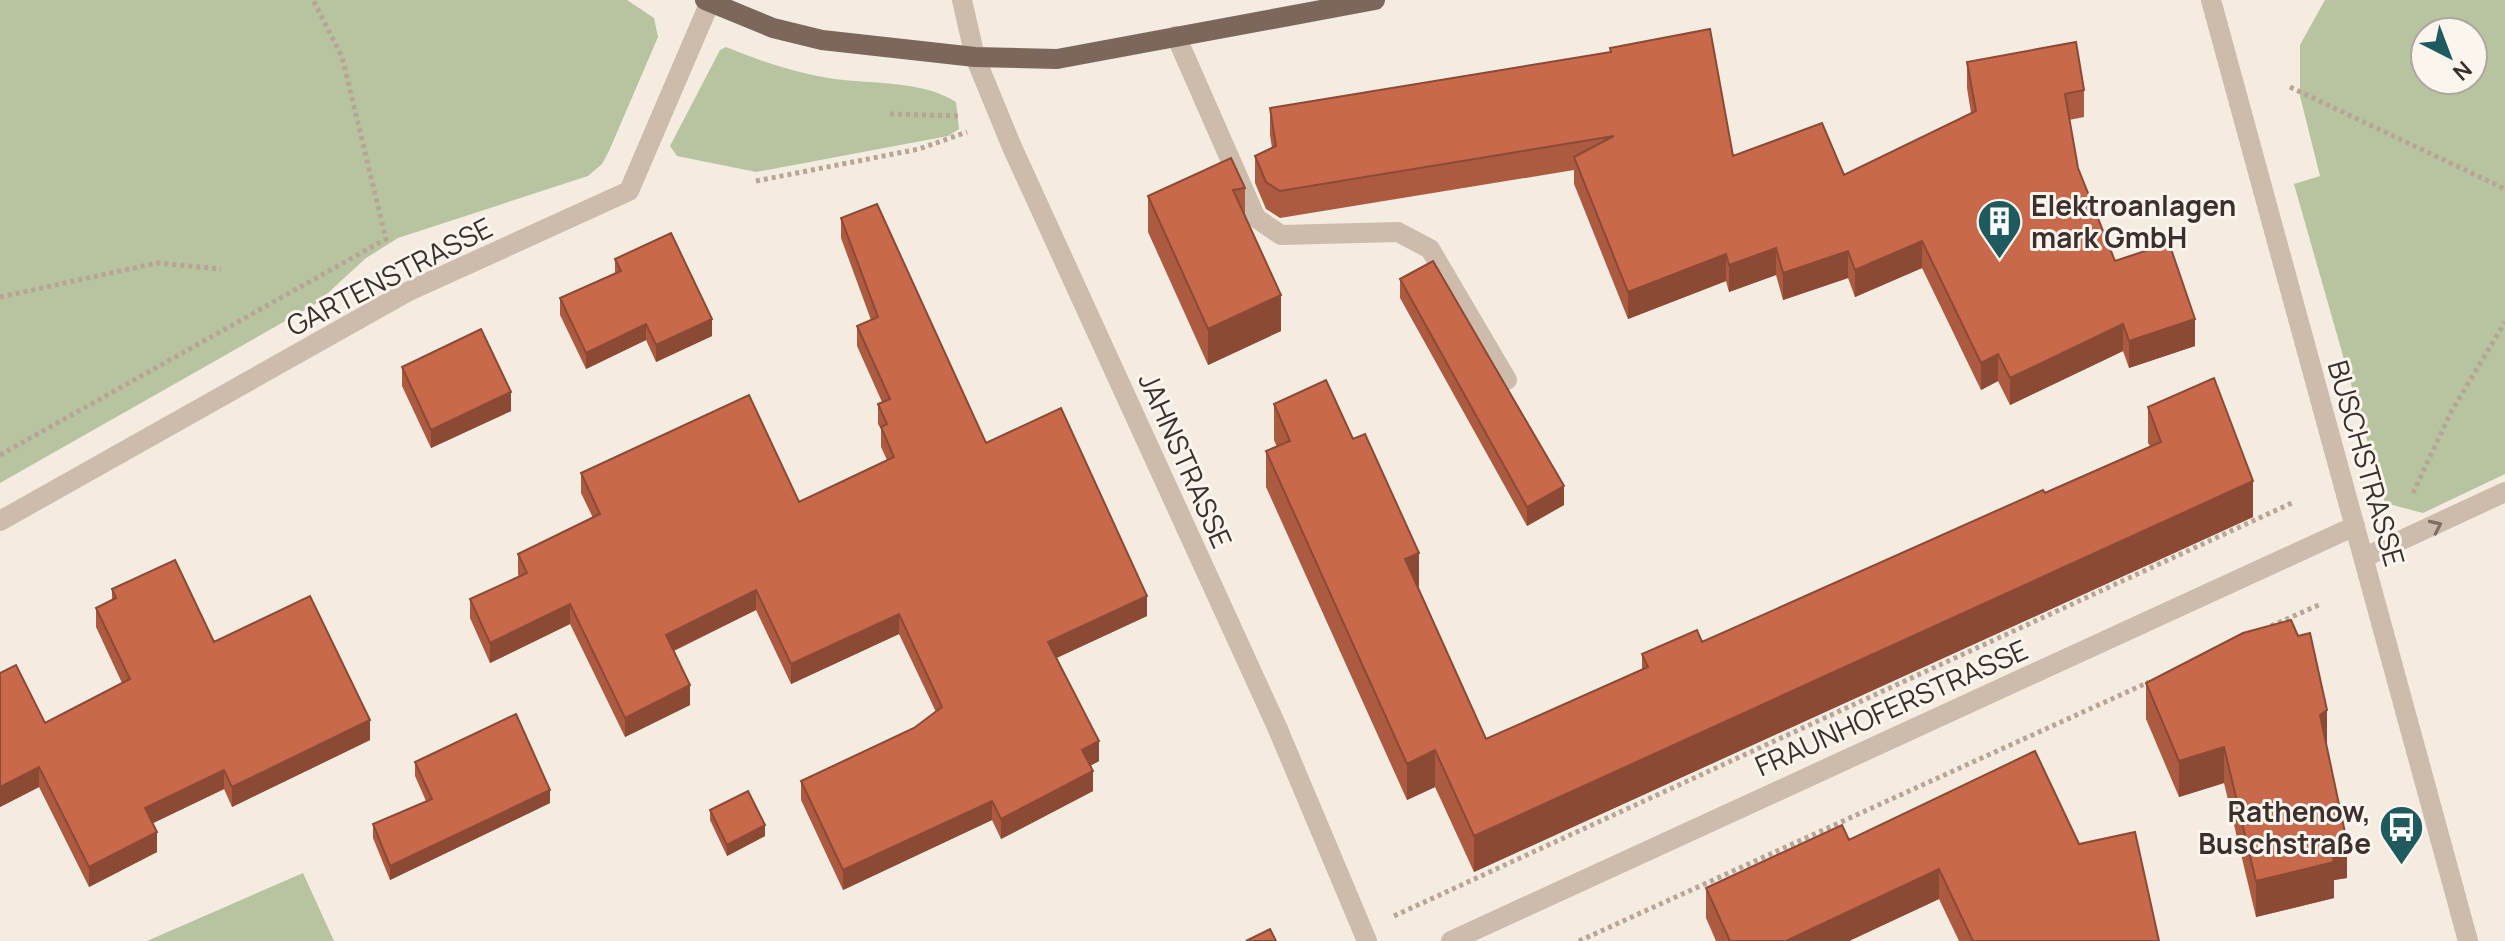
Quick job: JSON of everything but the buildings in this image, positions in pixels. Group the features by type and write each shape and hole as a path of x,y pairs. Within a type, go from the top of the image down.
{"main road":[{"path":"708,1 794,35 850,45 975,57 1057,59 1375,0"}],"street":[{"name":"JAHNSTRASSE","path":"962,0 975,57 999,113 1277,727 1364,936"},
{"name":"BUSCHSTRASSE","path":"2211,0 2468,941"},
{"name":"GARTENSTRASSE","path":"0,521 407,292 629,191 708,1"},
{"path":"1176,36 1256,218 1281,235 1398,232 1430,249 1507,380"},
{"path":"2365,557 2505,492"},
{"name":"FRAUNHOFERSTRASSE","path":"1451,941 2355,526"}],"path":[{"path":"0,455 386,239 342,57 313,0"},
{"path":"2290,87 2505,189"},
{"path":"890,114 946,118 999,113"},
{"path":"756,181 949,140 999,113"},
{"path":"0,297 157,263 221,269"},
{"path":"2355,526 2407,506 2451,412 2505,322"},
{"path":"1364,936 2294,502"},
{"path":"2263,630 2321,604"},
{"path":"1579,941 2163,675"}],"green space":[{"path":"0,0 627,0 654,18 658,37 609,151 602,164 588,176 398,238 366,258 317,303 0,483"},
{"path":"2325,0 2505,0 2505,474 2423,513 2385,503 2294,184 2320,176 2300,96 2300,45"},
{"path":"726,47 815,76 911,86 942,95 956,102 959,129 948,136 756,172 677,156 670,146 720,50"},
{"path":"303,873 334,941 147,941"}],"place":[{"name":"Elektroanlagen mark GmbH","path":"2000,260"},
{"name":"Rathenow, Buschstraße","path":"2402,866"}]}
